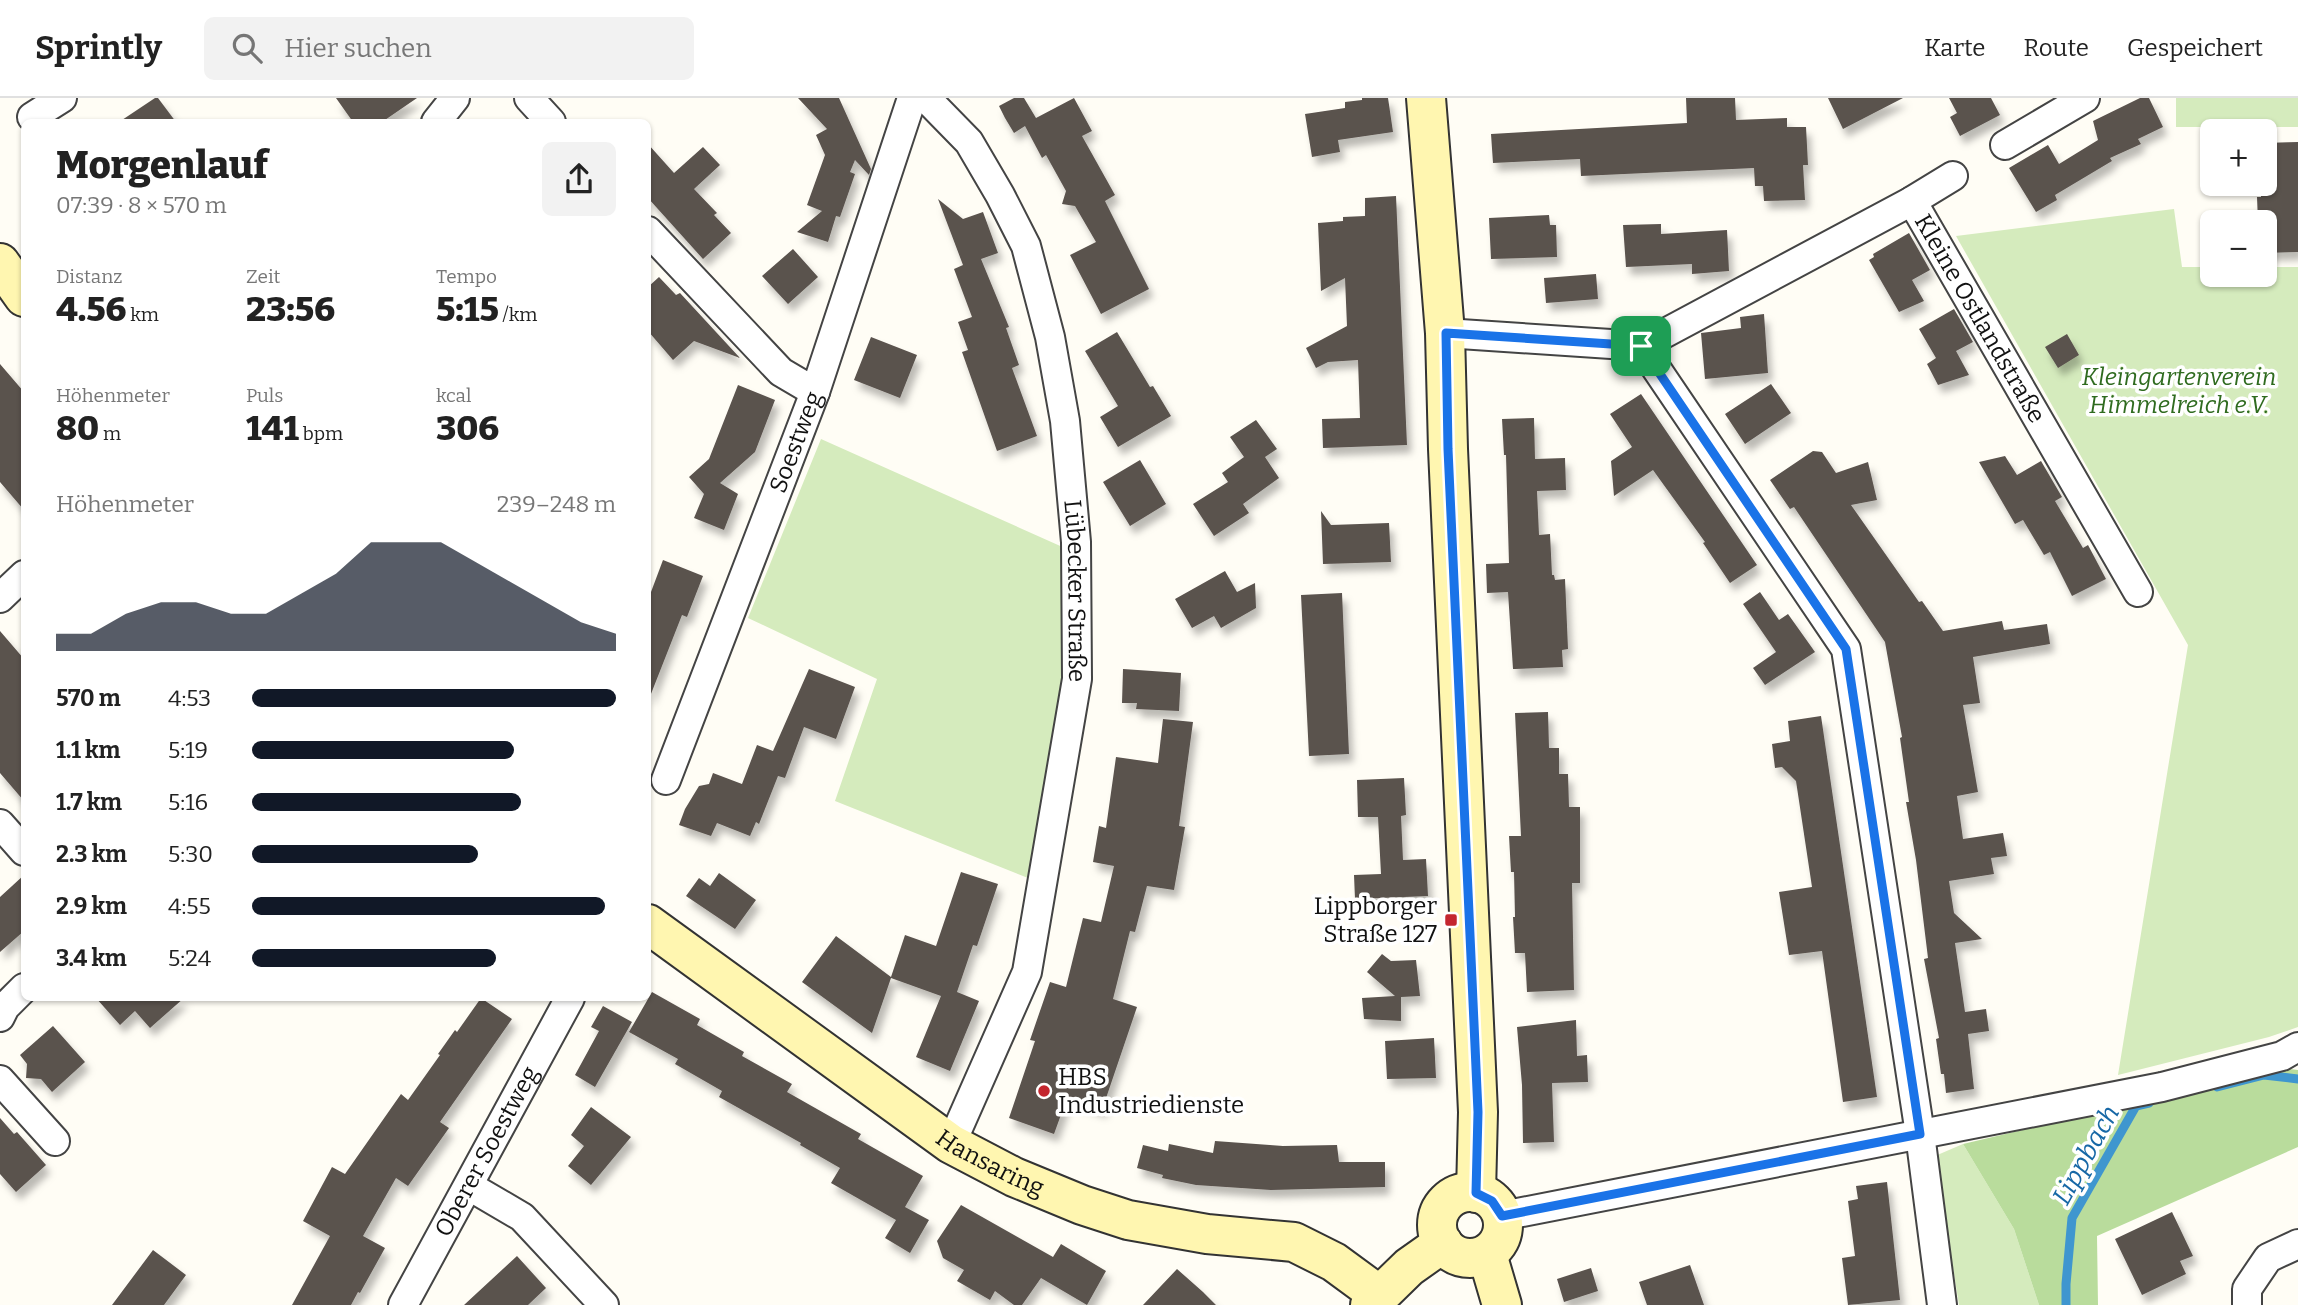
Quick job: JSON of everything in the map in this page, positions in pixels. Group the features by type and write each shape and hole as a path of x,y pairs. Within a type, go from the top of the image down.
{"main road":[{"path":"1426,98 1446,333 1449,463 1478,1112 1489,1204 1503,1227 1501,1238 1487,1254 1477,1257 1458,1256 1443,1243 1438,1233 1440,1212 1455,1196 1465,1193 1489,1204"},
{"path":"0,263 21,293"},
{"name":"Hansaring","path":"651,926 951,1144 1014,1177 1082,1205 1128,1220 1207,1234 1294,1242 1334,1262 1374,1300"},
{"path":"1374,1300 1409,1267 1443,1243"},
{"path":"1487,1254 1502,1305"}],"street":[{"path":"32,117 62,98"},
{"path":"438,119 454,98"},
{"path":"529,98 548,119"},
{"name":"Soestweg","path":"666,780 815,392 912,98"},
{"name":"Lübecker Straße","path":"926,98 969,142 1026,246 1050,337 1065,421 1077,569 1077,679 1027,972 951,1144"},
{"path":"2005,145 2085,98"},
{"path":"1912,201 1953,176"},
{"name":"Kleine Ostlandstraße","path":"1641,346 1912,201 2138,592"},
{"path":"651,234 781,372 815,392"},
{"path":"1446,333 1641,346 1846,649 1920,1134 1942,1305"},
{"path":"0,598 21,578"},
{"path":"0,824 21,848"},
{"path":"0,1017 5,1007 21,991"},
{"name":"Oberer Soestweg","path":"403,1305 568,1001"},
{"path":"1489,1204 1920,1134 2162,1087 2282,1056 2298,1047"},
{"path":"0,1080 55,1141"},
{"path":"469,1186 522,1217 604,1305"},
{"path":"2247,1305 2247,1289 2268,1258 2298,1244"}],"green space":[{"path":"2176,98 2298,98 2298,127 2277,127 2277,119 2200,119 2200,127 2176,127"},
{"name":"Kleingartenverein Himmelreich e.V.","path":"2174,209 2182,267 2200,267 2200,287 2277,287 2277,267 2298,267 2298,1027 2269,1037 2118,1075 2188,645 1956,236"},
{"path":"821,439 1067,549 1065,673 1028,878 835,801 877,679 748,618"},
{"path":"2283,1068 2298,1070 2298,1147 2097,1236 2098,1305 2039,1305 2014,1229 1963,1144"},
{"path":"1963,1144 2014,1229 2039,1305 1959,1305 1935,1156"}],"building":[{"path":"158,98 174,119 124,119"},
{"path":"336,98 417,98 386,119 351,119"},
{"path":"798,98 839,98 871,169 869,175 855,160 850,172 855,174 840,217 836,216 828,242 797,232 822,211 807,205 825,155 816,135 827,129"},
{"path":"1014,98 1024,98 1036,118 1074,98 1092,131 1082,136 1115,195 1105,201 1149,289 1101,314 1070,255 1096,242 1075,206 1062,204 1066,191 1046,155 1042,158 1025,126 1014,133 1005,118 999,106"},
{"path":"1362,98 1388,98 1393,132 1338,140 1340,152 1312,157 1305,114 1345,108 1345,102"},
{"path":"1686,98 1735,98 1736,120 1787,118 1787,127 1806,127 1808,165 1803,165 1805,200 1764,201 1763,186 1755,186 1754,168 1581,176 1580,159 1493,163 1491,134 1687,123"},
{"path":"1828,98 1903,98 1843,129"},
{"path":"1949,98 1991,98 2000,115 1960,136 1950,117 1957,113"},
{"path":"2140,98 2149,98 2163,127 2138,139 2141,144 2110,158 2112,161 2055,195 2057,200 2036,212 2009,168 2048,145 2059,164 2098,140 2093,121"},
{"path":"2298,142 2298,252 2277,253 2277,210 2258,210 2257,197 2277,196 2277,143"},
{"path":"651,147 674,173 703,147 720,165 694,189 717,213 714,215 731,233 703,259 651,201"},
{"path":"1396,196 1407,445 1323,448 1322,419 1360,418 1358,360 1328,362 1316,368 1306,348 1347,326 1345,278 1321,291 1318,223 1343,221 1343,217 1365,216 1365,198"},
{"path":"938,199 963,219 983,212 998,253 981,259 1009,327 1006,328 1019,365 1012,368 1037,436 997,451 962,352 968,350 958,322 972,317 954,269 963,265"},
{"path":"1549,215 1550,225 1556,225 1557,257 1491,259 1489,218"},
{"path":"1661,224 1661,234 1727,230 1729,271 1692,274 1692,264 1626,267 1623,225"},
{"path":"1909,233 1930,270 1912,280 1924,301 1899,312 1869,260 1874,257 1873,254"},
{"path":"793,249 818,277 788,304 762,276"},
{"path":"1596,274 1598,299 1546,303 1544,278"},
{"path":"659,277 676,295 680,293 740,358 694,341 673,360 651,334 651,284"},
{"path":"1954,309 1973,342 1956,351 1969,375 1938,385 1927,364 1936,358 1919,329"},
{"path":"1764,314 1768,373 1705,379 1701,333 1741,328 1740,317"},
{"path":"1117,332 1171,416 1118,447 1100,417 1118,406 1085,351"},
{"path":"2067,334 2079,355 2058,368 2045,347"},
{"path":"871,337 917,355 900,398 854,380"},
{"path":"0,364 21,388 21,506 0,482"},
{"path":"1771,384 1791,413 1745,444 1725,414"},
{"path":"738,385 775,400 755,452 720,483 738,494 724,530 694,518 704,494 689,477 709,459"},
{"path":"1641,394 1757,565 1730,583 1703,543 1705,542 1653,470 1614,496 1611,461 1632,447 1610,414"},
{"path":"1534,418 1535,459 1565,458 1566,490 1537,491 1539,535 1550,534 1552,575 1555,580 1565,579 1568,649 1562,650 1563,667 1513,669 1508,592 1487,593 1486,564 1509,563 1506,455 1502,419"},
{"path":"1256,420 1277,449 1265,457 1279,478 1243,504 1249,513 1214,536 1193,504 1228,482 1222,473 1244,457 1230,437"},
{"path":"1813,451 1822,452 1836,473 1868,462 1877,500 1851,505 1919,602 1922,601 1943,631 2002,621 2004,630 2047,624 2050,644 1973,657 1980,703 1963,705 1978,792 1957,796 1963,839 2003,833 2007,856 1991,858 1994,874 1949,881 1954,913 1982,939 1955,943 1965,1012 1986,1009 1989,1031 1968,1034 1974,1089 1946,1093 1944,1074 1941,1074 1936,1039 1939,1038 1924,959 1928,958 1906,802 1909,802 1902,737 1885,642 1794,507 1790,509 1770,480"},
{"path":"2005,456 2017,475 2041,461 2062,497 2055,501 2083,548 2088,545 2106,579 2072,596 2050,552 2044,555 2023,520 2015,524 1979,462"},
{"path":"1140,460 1166,504 1130,526 1103,482"},
{"path":"1321,511 1331,525 1389,523 1391,562 1323,564"},
{"path":"663,560 703,576 687,617 682,615 651,694 651,592"},
{"path":"1225,571 1237,592 1255,583 1256,608 1221,628 1214,616 1192,628 1175,599"},
{"path":"1760,592 1779,620 1788,614 1815,652 1765,685 1753,668 1776,652 1743,604"},
{"path":"1342,593 1349,754 1309,756 1301,595"},
{"path":"0,631 21,656 21,798 0,773"},
{"path":"809,669 855,687 836,739 804,727 785,778 778,776 759,824 756,822 750,836 717,823 711,836 679,825 699,786 709,784 713,773 742,784 757,745 773,751"},
{"path":"1123,669 1181,673 1179,711 1136,709 1137,703 1122,703"},
{"path":"1548,712 1549,748 1559,748 1559,774 1568,774 1569,807 1580,807 1580,883 1572,883 1574,990 1527,992 1525,953 1515,953 1514,872 1511,872 1509,836 1521,836 1515,713"},
{"path":"1821,716 1877,1097 1843,1102 1822,951 1789,955 1779,892 1812,887 1796,781 1782,767 1775,768 1772,744 1790,741 1788,721"},
{"path":"1163,719 1193,722 1179,826 1185,827 1174,890 1147,886 1135,932 1130,931 1113,999 1137,1007 1102,1110 1067,1098 1054,1134 1009,1118 1035,1041 1030,1040 1050,982 1066,987 1083,918 1101,922 1114,866 1093,862 1099,826 1106,828 1116,757 1158,763"},
{"path":"1404,778 1406,815 1401,816 1403,860 1426,859 1428,896 1355,899 1354,875 1381,874 1378,817 1358,817 1357,780"},
{"path":"961,872 998,884 977,946 973,945 957,992 979,1001 950,1071 916,1057 941,996 891,978 872,1033 802,982 836,936 891,977 905,935 936,946"},
{"path":"719,873 756,900 735,929 686,896 699,878 710,886"},
{"path":"21,878 21,934 0,952 0,897"},
{"path":"1382,954 1391,961 1416,960 1420,996 1401,997 1401,1021 1364,1019 1362,998 1395,996 1367,972"},
{"path":"651,994 700,1019 697,1025 744,1052 742,1056 792,1084 787,1092 861,1134 858,1139 923,1176 905,1207 929,1220 910,1253 885,1238 896,1220 831,1183 840,1168 719,1097 722,1091 675,1064 678,1059 629,1032 647,1001 651,1001"},
{"path":"99,1001 181,1001 150,1028 135,1011 120,1025"},
{"path":"479,1001 485,1001 512,1019 440,1122 449,1128 408,1186 396,1178 363,1236 385,1248 351,1305 292,1305 330,1236 303,1221 332,1167 345,1174 401,1094 408,1100 455,1030 457,1032"},
{"path":"603,1006 632,1022 595,1087 575,1075 599,1031 591,1027"},
{"path":"1576,1020 1577,1056 1587,1055 1588,1082 1552,1083 1554,1142 1523,1143 1517,1027"},
{"path":"53,1026 85,1062 52,1092 41,1079 26,1078 27,1064 20,1055"},
{"path":"1434,1038 1436,1078 1387,1079 1385,1041"},
{"path":"591,1107 631,1137 591,1185 568,1166 584,1146 571,1135"},
{"path":"0,1118 14,1134 17,1132 46,1165 16,1192 0,1174"},
{"path":"1215,1141 1283,1146 1337,1145 1339,1162 1385,1162 1385,1187 1271,1190 1196,1185 1162,1178 1163,1175 1137,1168 1143,1145 1168,1151 1169,1144 1213,1153"},
{"path":"1887,1182 1900,1300 1848,1305 1842,1258 1855,1256 1848,1201 1858,1199 1856,1186"},
{"path":"961,1205 1053,1257 1061,1244 1106,1271 1087,1305 1041,1278 1022,1305 1014,1305 995,1291 990,1300 957,1281 964,1270 943,1258 937,1241"},
{"path":"2172,1212 2193,1256 2180,1261 2186,1274 2142,1295 2115,1239"},
{"path":"153,1250 186,1275 164,1305 112,1305"},
{"path":"517,1256 546,1288 528,1305 464,1305"},
{"path":"1690,1265 1704,1305 1647,1305 1639,1282"},
{"path":"1591,1268 1598,1291 1564,1302 1557,1279"},
{"path":"1177,1269 1203,1292 1216,1305 1143,1305"}],"waterway":[{"name":"Lippbach","path":"2217,1087 2264,1075 2298,1079"},
{"name":"Lippbach","path":"2066,1305 2072,1218 2136,1106 2149,1103"}],"place":[{"name":"Lippborger Straße 127","path":"1451,920"},
{"name":"HBS Industriedienste","path":"1044,1091"}],"route":[{"path":"1446,333 1641,346 1846,649 1920,1134 1502,1216 1492,1201 1476,1193 1478,1112 1448,449 1446,333"}]}
